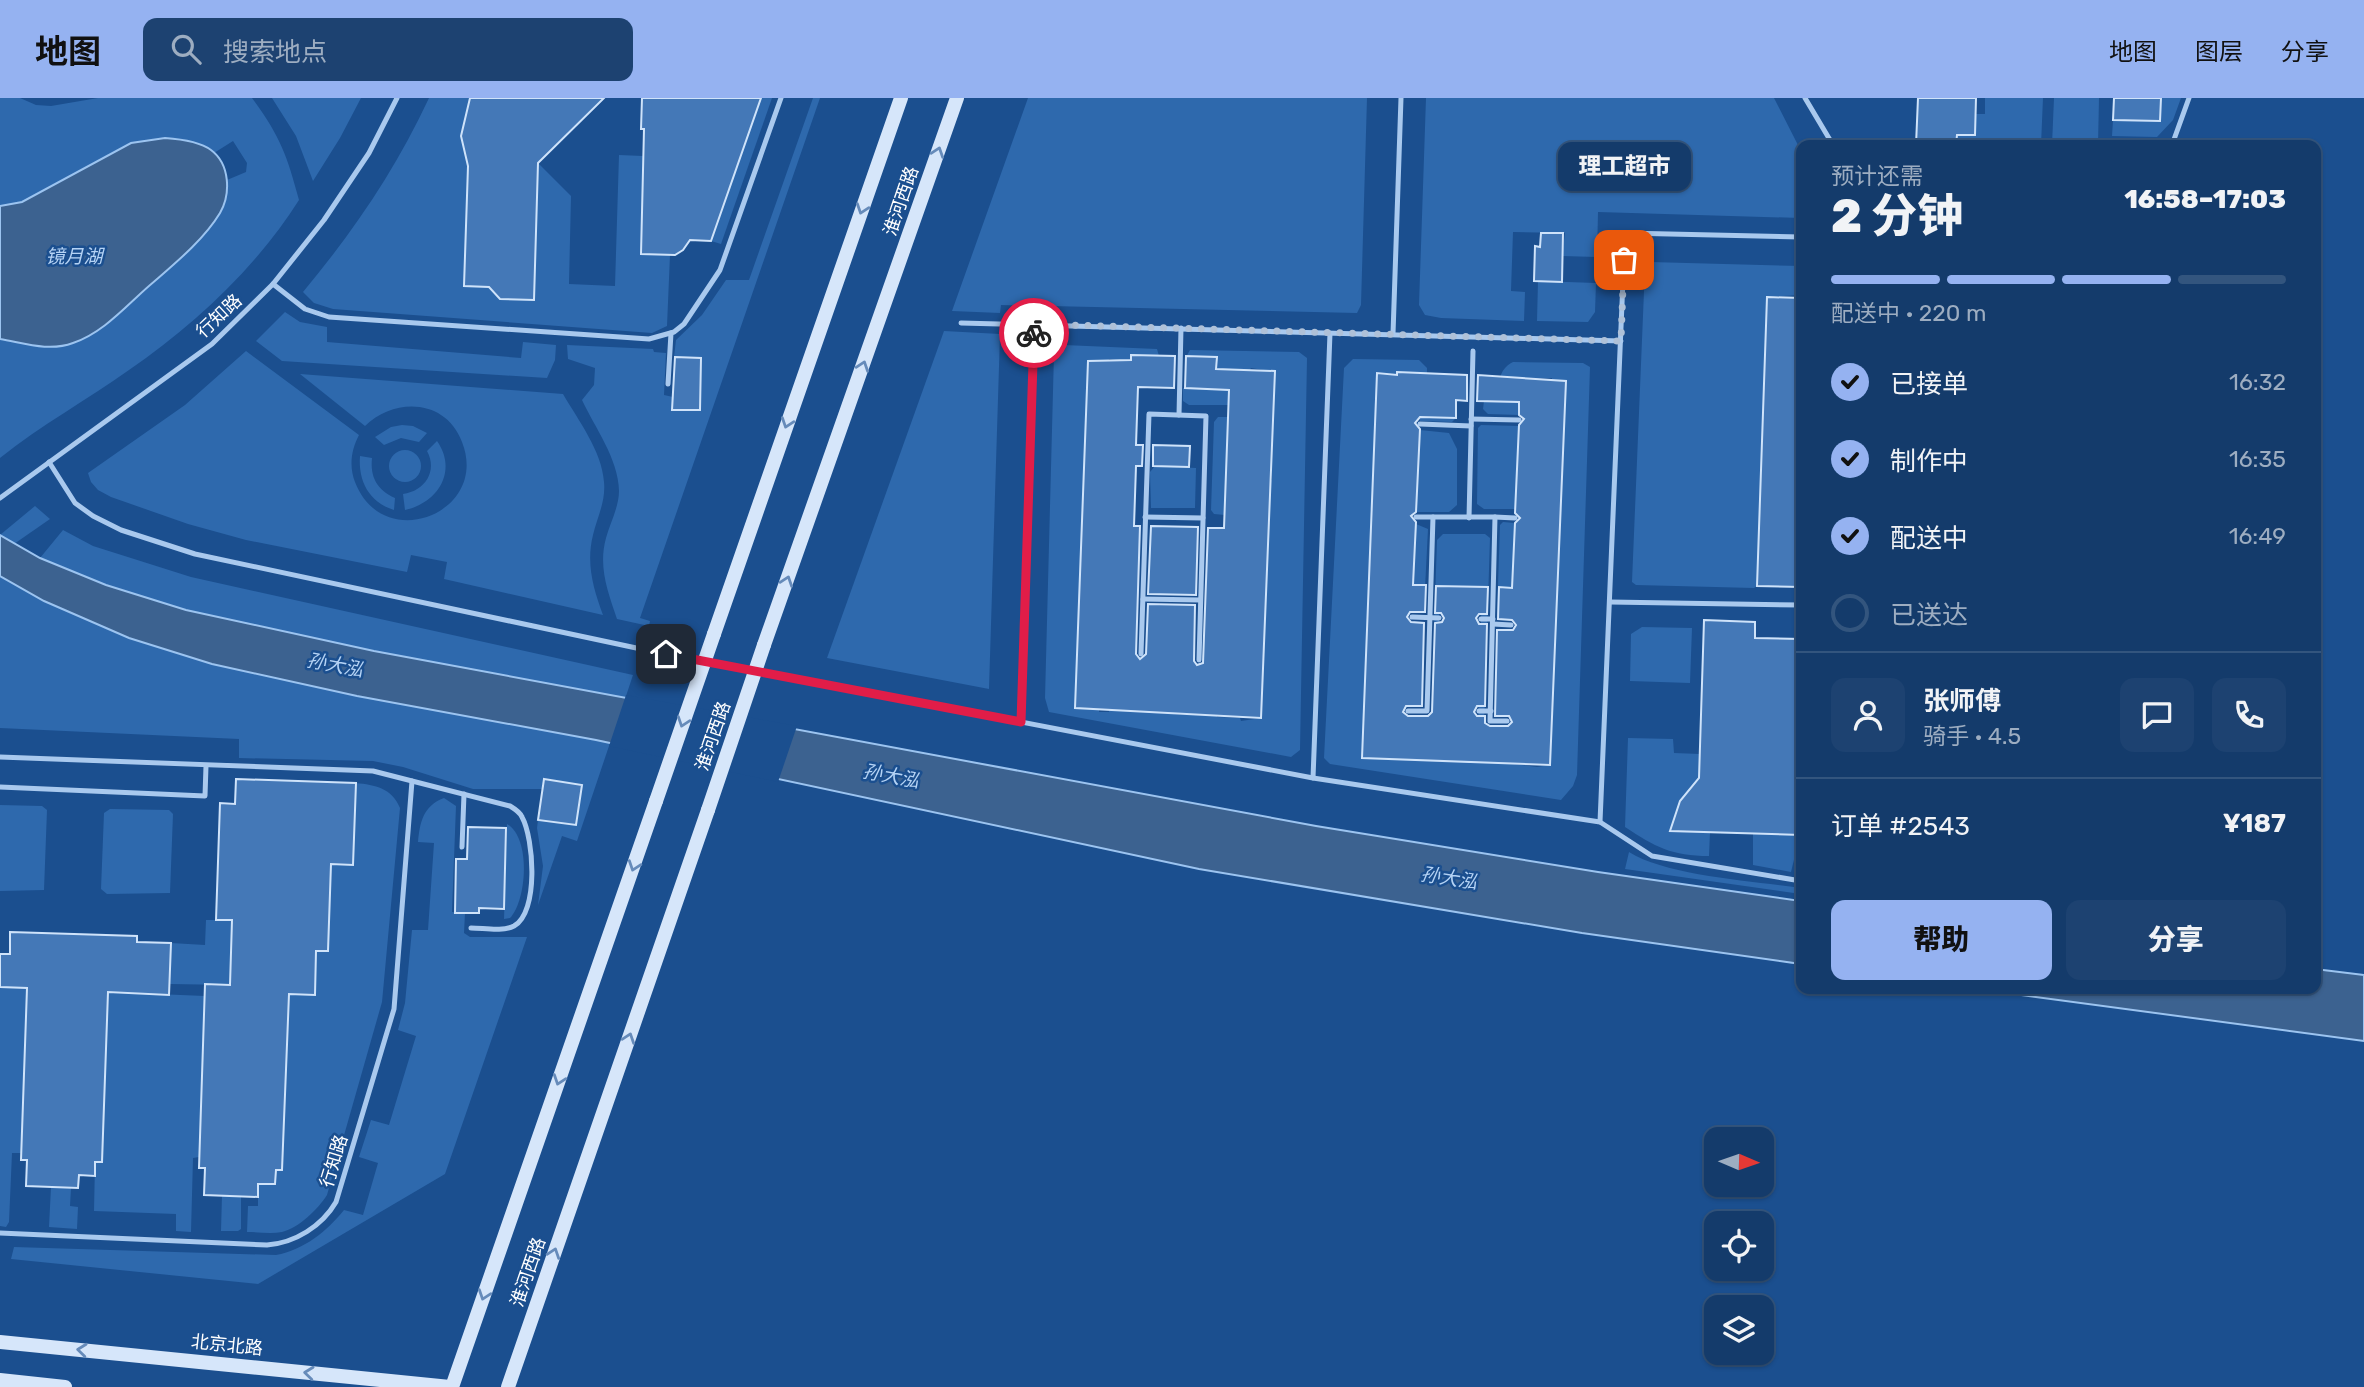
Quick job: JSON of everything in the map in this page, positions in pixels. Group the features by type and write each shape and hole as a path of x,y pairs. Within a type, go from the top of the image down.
{"main road":[{"name":"淮河西路","path":"451,1387 901,98"},
{"name":"淮河西路","path":"508,1387 764,645 957,98"},
{"name":"北京北路","path":"0,1342 451,1387"},
{"path":"0,1380 65,1387"}],"lane":[{"name":"行知路","path":"2,496 212,344 272,284 324,220 361,164 397,98"},
{"path":"272,284 305,309 330,317 649,339 671,333 684,324 720,270 781,98"},
{"path":"1393,334 1401,98"},
{"path":"1805,98 1830,140"},
{"path":"2174,140 2189,98"},
{"path":"1600,822 1626,233 1796,237"},
{"path":"961,323 1621,341"},
{"path":"1021,722 1034,324"},
{"path":"1179,415 1181,328"},
{"path":"668,384 671,333"},
{"path":"1313,778 1330,333"},
{"path":"1469,517 1473,351"},
{"path":"1141,654 1149,414 1206,416 1199,660"},
{"path":"1420,424 1519,420"},
{"path":"49,462 75,503 93,516 121,530 182,550 641,649 1021,722 1313,778 1600,822 1652,856 1796,880"},
{"path":"1145,517 1203,518"},
{"path":"1416,517 1515,517"},
{"path":"1427,711 1433,517"},
{"path":"1495,517 1490,721 1507,721"},
{"path":"1143,599 1200,600"},
{"path":"1610,602 1796,606"},
{"path":"1412,617 1439,618"},
{"path":"1481,619 1511,625"},
{"path":"1408,711 1436,712"},
{"path":"1479,711 1491,711"},
{"path":"0,757 373,771 510,806 522,815 531,848 532,884 523,916 517,924 499,929 471,928"},
{"path":"0,788 205,796 206,766"},
{"name":"行知路","path":"0,1233 267,1245 282,1244 295,1238 329,1214 337,1202 394,1009 412,781"},
{"path":"463,847 464,794"}],"shaded area":[{"path":"0,98 20,98 36,105 51,106 98,98 252,98 282,146 299,200 243,272 177,334 0,458 0,339 37,346 65,346 88,336 107,323 150,286 207,229 222,208 227,180 246,172 247,163 233,141 214,153 180,140 131,143 22,202 0,206"},
{"path":"272,98 361,98 313,181 296,136"},
{"path":"429,98 470,98 461,136 468,166 464,286 491,287 500,299 534,300 538,163 571,196 569,284 615,286 619,155 643,156 641,254 670,255 667,326 652,333 333,309 314,303 303,292 372,199"},
{"path":"761,98 772,98 721,244 711,241"},
{"path":"813,98 820,98 640,618 650,621 649,626 617,619 605,579 603,559 606,538 618,503 618,479 605,444 582,400 594,385 595,368 568,359 567,345 653,349 654,352 666,353 664,395 673,397 673,410 700,410 701,358 674,357 676,340 702,315 726,280 749,280"},
{"path":"1028,98 1367,98 1361,305 1357,313 1001,305 1000,313 952,311"},
{"path":"1426,98 1774,98 1796,141 1796,218 1598,212 1597,257 1562,256 1565,233 1513,232 1511,291 1525,292 1524,321 1441,318 1425,315 1419,305"},
{"path":"1985,98 2043,98 2041,140 1956,140 1957,135 1975,135 1975,114 1985,114"},
{"path":"2054,98 2099,98 2098,140 2052,140"},
{"path":"2161,98 2181,98 2173,120 2157,137 2112,136 2113,120 2160,121"},
{"path":"1650,262 1796,266 1796,295 1767,297 1757,586 1754,588 1636,585 1632,582 1645,267"},
{"path":"1538,281 1596,283 1595,312 1588,322 1537,321"},
{"path":"285,312 300,322 327,327 327,342 521,358 523,342 556,345 555,360 547,378 282,361 256,341"},
{"path":"944,331 1000,334 989,689 827,658"},
{"path":"1064,345 1157,349 1159,356 1131,355 1131,362 1109,359 1108,362 1088,361 1075,708 1099,709 1099,712 1109,712 1109,709 1186,715 1188,668 1219,669 1217,717 1240,718 1241,721 1261,718 1268,548 1265,548 1266,523 1270,523 1267,481 1272,480 1272,453 1268,453 1270,427 1273,427 1274,412 1270,411 1275,372 1251,368 1229,405 1189,405 1183,401 1183,388 1216,389 1217,358 1186,357 1190,350 1299,352 1307,358 1300,750 1291,757 1049,712 1045,698 1054,353"},
{"path":"246,351 359,435 352,458 355,482 369,504 387,517 409,520 430,516 448,505 461,488 467,467 462,442 454,428 444,417 419,407 391,410 365,426 300,374 563,394 588,436 602,470 604,496 593,535 590,565 603,615 444,579 447,562 411,555 407,572 246,540 188,524 98,490 88,473 185,405"},
{"path":"1353,359 1419,360 1427,368 1426,417 1456,418 1452,422 1420,421 1420,416 1397,372 1397,375 1377,374 1362,758 1405,760 1406,747 1431,719 1437,540 1443,534 1485,534 1490,538 1484,727 1506,763 1537,767 1550,765 1566,381 1552,378 1520,379 1519,415 1488,414 1483,409 1484,401 1498,401 1501,374 1513,362 1583,363 1590,367 1577,775 1573,786 1561,800 1330,764 1324,758 1344,368","holes":["1440,586 1482,587 1477,762 1435,761"]},
{"path":"1218,417 1228,417 1225,515 1214,514 1211,510 1214,422"},
{"path":"1481,425 1519,426 1515,509 1484,509 1477,504 1478,428"},
{"path":"413,426 427,433 419,442 401,438 384,445 375,437 391,427"},
{"path":"1420,430 1449,433 1457,449 1457,505 1449,512 1416,512 1416,507 1413,507"},
{"path":"437,441 446,463 441,484 427,500 405,510 403,494 418,489 427,479 431,466 427,451"},
{"path":"405,450 416,455 421,466 416,477 405,482 394,477 389,466 394,455"},
{"path":"360,456 372,458 372,471 376,482 395,498 394,510 378,502 367,489 361,474"},
{"path":"1155,466 1196,468 1195,508 1151,508 1150,472"},
{"path":"35,506 50,519 14,544 0,535"},
{"path":"1503,522 1515,523 1511,619 1499,618 1497,615 1500,525"},
{"path":"1416,524 1428,529 1424,608 1410,583"},
{"path":"63,530 93,546 191,577 633,675 625,699 374,651 186,610 106,585 40,558"},
{"path":"0,576 44,601 129,638 212,664 357,696 610,743 577,841 562,836 538,905 543,866 538,820 576,825 581,785 544,779 542,789 473,789 403,767 373,761 239,758 239,739 0,728"},
{"path":"1642,627 1692,628 1690,683 1630,681 1631,634"},
{"path":"1628,738 1673,739 1674,753 1700,754 1699,778 1680,801 1670,830 1710,832 1709,856 1664,849 1625,827"},
{"path":"356,783 388,792 400,808 382,1002 327,1195 307,1217 288,1230 273,1233 247,1232 248,1206 258,1206 258,1184 275,1184 276,1170 282,1170 289,994 315,995 316,951 328,951 331,864 353,864"},
{"path":"444,798 456,806 452,912 465,913 464,933 470,937 527,937 445,1174 258,1284 11,1259 14,1247 276,1255 296,1249 314,1238 344,1210 363,1215 378,1163 359,1157 371,1120 389,1125 416,1036 398,1030 405,1003 412,930 428,930 434,843 418,842 427,810"},
{"path":"0,805 42,806 47,810 44,890 0,891"},
{"path":"110,809 169,810 173,814 170,893 107,894 101,889 104,813"},
{"path":"507,824 515,831 520,842 524,870 516,909 510,918 504,919"},
{"path":"1753,833 1796,835 1796,851 1791,872 1753,865"},
{"path":"1629,852 1665,867 1796,887 1796,893 1625,869"},
{"path":"206,920 232,920 230,985 170,984 171,943 205,945"},
{"path":"0,987 27,988 21,1153 12,1153 9,1222 6,1227 0,1226"},
{"path":"108,992 205,996 199,1157 193,1158 191,1232 176,1231 176,1214 94,1211 95,1162 102,1161"},
{"path":"51,1187 71,1188 70,1206 78,1207 77,1229 49,1227"},
{"path":"222,1195 241,1196 241,1229 238,1231 221,1231"}],"water":[{"name":"镜月湖","path":"165,138 201,144 211,150 222,163 227,180 226,197 220,213 205,233 114,318 84,339 55,347 0,339 0,206 22,202 131,143"},
{"name":"孙大泓","path":"0,535 40,558 106,585 186,610 374,651 1316,826 1598,872 1796,900 1796,963 1582,933 1199,869 596,740 357,696 212,664 129,638 44,601 0,576"},
{"path":"2321,970 2364,975 2364,1041 2014,994 2321,994"}],"pier":[{"path":"626,695 797,726 778,782 609,746"}],"building":[{"path":"470,98 604,98 538,163 534,300 500,299 489,287 464,286 468,166 461,136"},
{"path":"642,98 761,98 711,241 690,240 683,250 675,255 641,254 644,129 641,129"},
{"path":"1918,98 1976,98 1975,135 1957,135 1956,140 1916,140"},
{"path":"2114,98 2161,98 2160,121 2113,120"},
{"path":"1541,233 1563,233 1562,282 1534,281 1535,246 1540,247"},
{"path":"1767,297 1796,298 1796,587 1757,586"},
{"path":"1131,355 1175,356 1174,388 1138,387 1136,445 1143,445 1142,466 1136,466 1134,526 1140,526 1136,654 1140,659 1146,654 1148,604 1195,605 1194,661 1197,665 1203,663 1208,528 1224,528 1229,390 1185,388 1186,356 1217,357 1216,369 1275,371 1261,718 1075,708 1088,361 1131,360"},
{"path":"675,357 701,358 700,410 672,410"},
{"path":"1397,372 1467,375 1467,401 1456,400 1456,418 1420,417 1415,423 1420,429 1416,512 1411,516 1416,522 1413,585 1426,585 1425,612 1410,612 1407,617 1411,622 1424,623 1422,706 1406,706 1403,712 1408,716 1428,716 1432,712 1435,623 1442,622 1444,618 1441,613 1435,613 1436,586 1488,587 1487,614 1479,614 1476,618 1479,624 1487,624 1485,706 1477,706 1474,712 1477,716 1485,716 1485,723 1490,726 1508,726 1512,722 1509,716 1495,716 1497,630 1513,630 1516,625 1512,620 1498,619 1499,587 1512,588 1515,523 1520,518 1515,513 1519,425 1524,419 1519,415 1519,402 1477,401 1478,375 1566,381 1550,765 1362,758 1377,373 1397,375"},
{"path":"1153,445 1190,446 1189,467 1153,466"},
{"path":"1151,526 1198,527 1196,595 1148,594"},
{"path":"1704,620 1755,622 1755,638 1796,639 1796,835 1670,831 1680,801 1699,778"},
{"path":"236,779 356,783 353,865 331,864 328,951 316,951 315,995 289,994 282,1170 276,1170 275,1184 258,1184 258,1197 204,1195 205,1168 199,1168 205,984 230,985 232,920 216,920 220,803 235,804"},
{"path":"544,779 582,785 576,825 538,820"},
{"path":"468,827 506,828 504,909 479,908 479,913 455,913 456,859 467,859"},
{"path":"10,932 137,936 137,942 171,943 169,995 108,992 102,1162 95,1162 95,1176 79,1175 78,1188 26,1186 27,1160 21,1160 27,988 0,987 0,954 10,954"}],"way so far":[{"path":"1034,333 1034,324 1621,341 1624,260"}],"place":[{"name":"理工超市","path":"1624,260"}],"route":[{"path":"666,654 1021,722 1034,333"}]}
